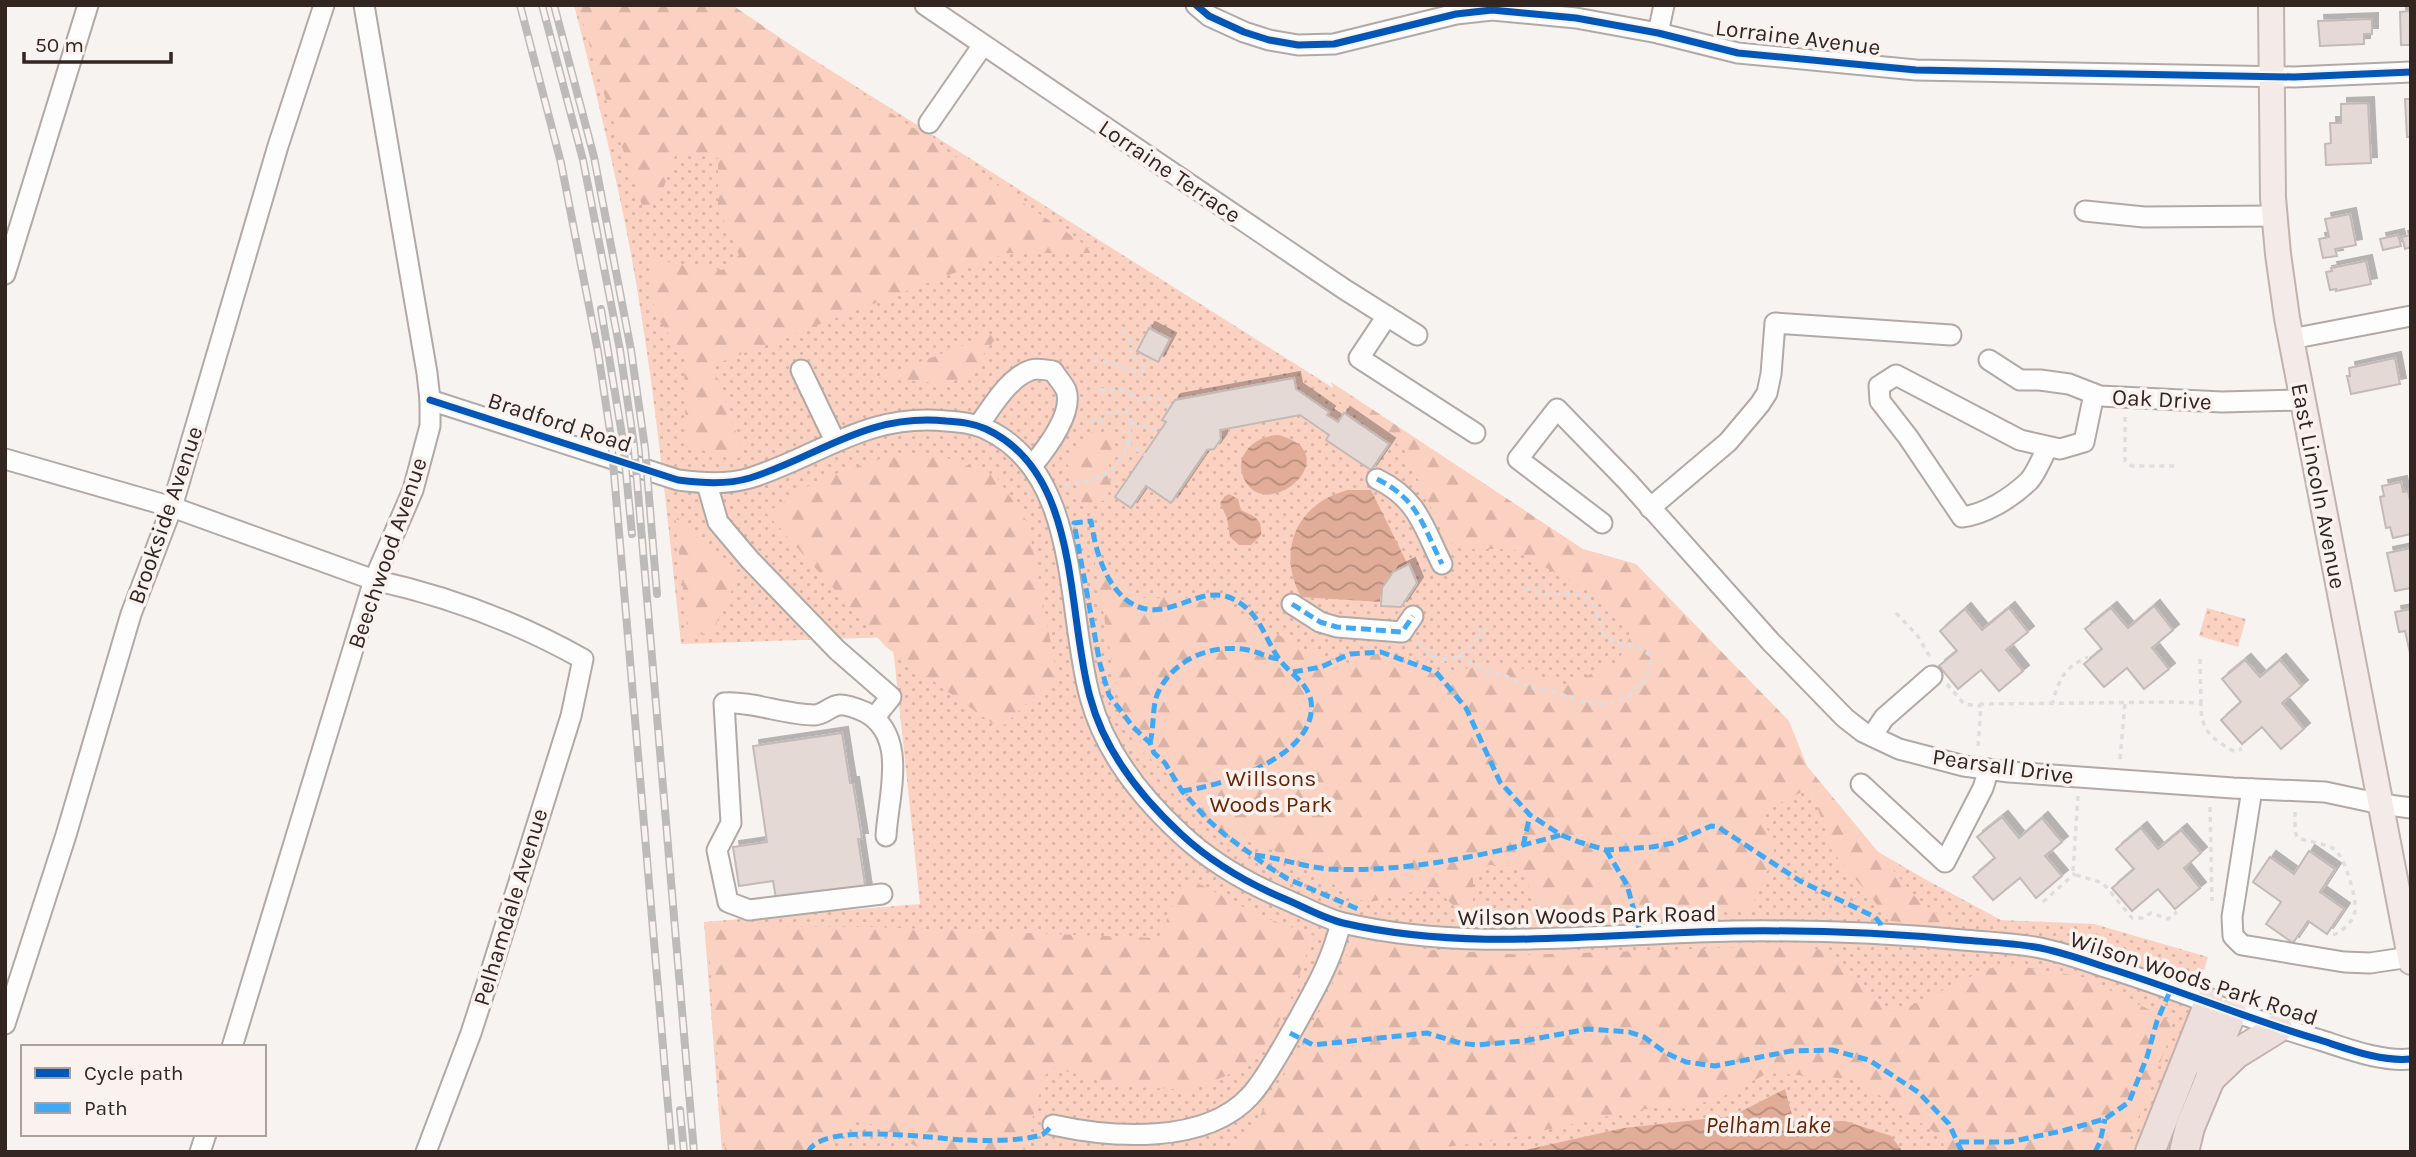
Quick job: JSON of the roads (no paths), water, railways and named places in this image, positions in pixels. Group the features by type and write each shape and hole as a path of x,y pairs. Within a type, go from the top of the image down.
{"highway":[{"path":"2184,1152 2190,1127 2210,1079 2220,1007"},
{"path":"2150,1152 2220,1007"},
{"path":"2210,1079 2236,1054 2278,1028"}],"main road":[{"name":"East Lincoln Avenue","path":"2272,5 2271,76 2278,254 2302,400 2410,959"}],"street":[{"path":"5,274 88,5"},
{"name":"Brookside Avenue","path":"5,1024 66,835 131,614 172,507 278,146 324,5"},
{"name":"Beechwood Avenue","path":"233,1045 374,580 413,490 430,426 430,400 364,5"},
{"name":"Lorraine Terrace","path":"925,5 1417,335"},
{"name":"Lorraine Avenue","path":"1196,5 1209,16 1244,32 1298,45 1334,44 1456,14 1492,10 1576,18 1658,33 1738,53 1916,70 2294,77 2411,72"},
{"path":"1658,33 1664,5"},
{"path":"929,123 984,45"},
{"path":"2085,211 2144,217 2275,216"},
{"path":"1387,316 1359,358 1475,433"},
{"path":"2291,339 2411,316"},
{"path":"1650,508 1728,442 1760,404 1767,393 1771,374 1775,323 1951,335"},
{"name":"Oak Drive","path":"1989,360 2020,380 2069,384 2094,394 2222,402 2302,400"},
{"path":"978,425 1014,381 1033,369 1053,371 1067,392 1065,414 1051,441 1032,466"},
{"path":"801,370 835,441"},
{"path":"2048,447 2030,480 2001,502 1976,515 1962,517 1880,401 1879,386 1896,375 2020,440 2060,449 2084,442 2094,394"},
{"name":"Bradford Road","path":"430,400 678,480"},
{"name":"Pearsall Drive","path":"1602,523 1518,459 1557,409 1592,443 1805,677 1845,718 1872,736 1932,759 1989,769 2325,792 2411,808"},
{"name":"Wilson Woods Park Road","path":"678,480 707,484 747,479 870,427 900,421 930,419 978,425 1008,442 1043,481 1058,524 1090,698 1116,757 1154,808 1202,852 1262,890 1341,923 1444,938 1525,941 1732,931 1929,937 2031,946 2140,978 2278,1028 2353,1050 2398,1060 2411,1059"},
{"path":"5,459 172,507 374,580"},
{"path":"1377,479 1394,488 1415,509 1442,564"},
{"path":"707,484 718,522 750,560 837,650 891,697 875,717"},
{"name":"Pelhamdale Avenue","path":"374,580 489,614 551,641 583,659 571,716 492,968 471,1033 426,1152"},
{"path":"1293,604 1320,622 1338,627 1402,632 1413,616"},
{"path":"1872,736 1884,718 1932,676"},
{"path":"882,894 749,910 729,902 717,850 731,823 724,704 738,702 765,709 818,715 839,705 858,709 875,717 889,739 893,755 886,836"},
{"path":"1861,784 1945,862 1983,788 1989,769"},
{"path":"2252,789 2232,917 2233,936 2242,945 2344,962 2370,963 2410,959"},
{"path":"1053,1125 1081,1131 1130,1135 1198,1126 1231,1112 1251,1095 1290,1033 1326,970 1341,923"}],"water":[{"path":"1278,435 1298,444 1306,456 1305,469 1297,481 1284,490 1269,494 1255,491 1244,479 1241,462 1248,448 1254,443"},
{"path":"1348,490 1371,490 1407,563 1388,579 1382,589 1380,602 1301,597 1291,562 1291,546 1296,531 1304,517 1316,506 1330,496"},
{"path":"1229,494 1238,499 1241,510 1259,521 1261,535 1251,545 1239,545 1230,537 1227,518 1220,503"},
{"name":"Pelham Lake","path":"1785,1089 1794,1122 1845,1121 1891,1136 1903,1152 1516,1152 1624,1128 1732,1116"}],"railway":[{"path":"520,5 561,163 598,352 611,438 672,1152"},
{"path":"542,5 583,160 620,350 634,445 694,1152"},
{"path":"554,5 594,157 631,350 645,448 657,594"},
{"path":"601,309 623,441 632,534"},
{"path":"680,1110 684,1152"}],"park label":[{"name":"Willsons Woods Park","path":"1271,791"}]}
